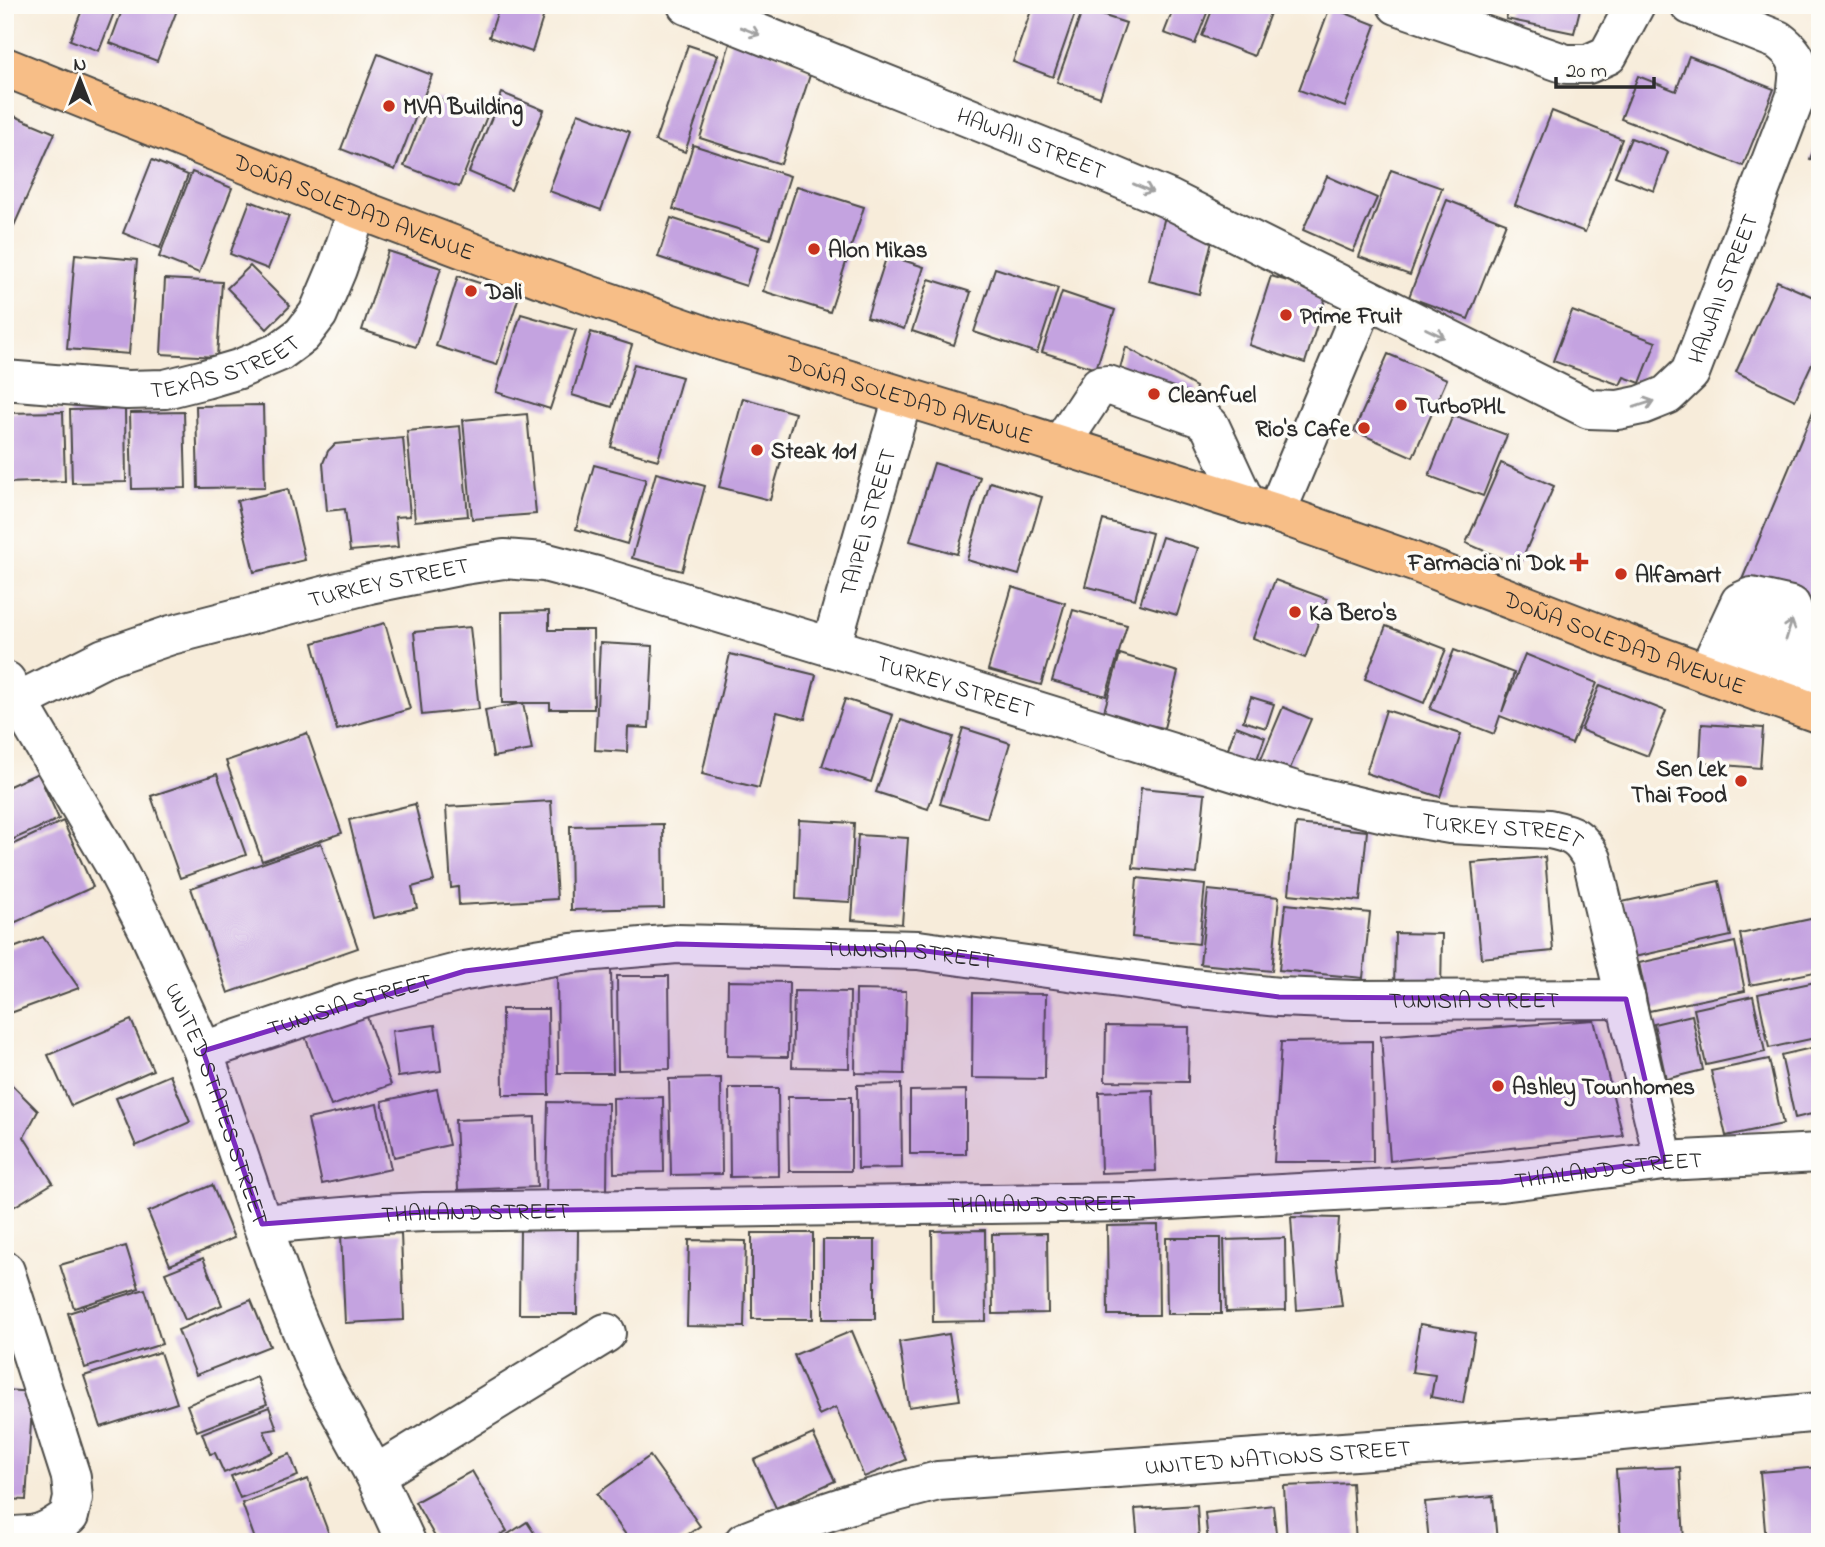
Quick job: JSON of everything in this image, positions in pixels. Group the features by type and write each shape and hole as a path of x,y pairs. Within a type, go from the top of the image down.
{"main road":[{"name":"DOÑA SOLEDAD AVENUE","path":"5,67 358,209 540,278 715,339 1261,508 1414,562 1765,694"}],"street":[{"name":"HAWAII STREET","path":"687,5 1169,199 1589,409 1618,410 1642,405 1667,395 1690,373 1796,96 1798,61 1790,49 1778,40 1690,5"},
{"path":"1397,5 1566,64 1588,64 1608,55 1635,5"},
{"name":"TEXAS STREET","path":"5,380 127,390 165,389 239,369 279,352 302,335 318,313 358,209"},
{"path":"1261,508 1366,299"},
{"path":"1060,445 1099,386 1108,385 1206,421 1261,508"},
{"name":"TAIPEI STREET","path":"831,647 903,397"},
{"name":"TURKEY STREET","path":"12,690 171,635 370,584 505,559 544,562 831,647 1302,793 1385,813 1437,822 1549,829 1577,837 1592,859 1664,1161"},
{"path":"1765,694 1769,611"},
{"path":"1765,694 1820,630"},
{"name":"UNITED STATES STREET","path":"12,690 114,864 147,928 203,1051 261,1224 322,1379 375,1475 406,1542"},
{"name":"TUNISIA STREET","path":"203,1051 364,998 465,971 572,953 677,944 918,950 1279,998 1626,999"},
{"name":"THAILAND STREET","path":"261,1224 424,1212 1132,1202 1501,1182 1664,1161 1820,1153"},
{"path":"5,1271 71,1477 73,1498 69,1516 53,1529 32,1536 5,1536"},
{"path":"375,1475 606,1333"},
{"name":"UNITED NATIONS STREET","path":"744,1542 854,1503 939,1482 1591,1434 1820,1412"}],"highlighted area":[{"path":"677,944 918,950 1279,997 1626,999 1664,1161 1501,1182 1132,1202 424,1212 262,1224 203,1051 465,971"}],"building":[{"path":"84,5 117,5 99,51 70,40"},
{"path":"124,5 179,5 157,61 110,43"},
{"path":"500,5 547,5 532,52 489,37"},
{"path":"1033,5 1078,5 1053,77 1013,62"},
{"path":"1175,5 1210,5 1195,44 1164,33"},
{"path":"1214,5 1273,5 1254,56 1202,36"},
{"path":"1510,5 1581,5 1574,33 1506,19"},
{"path":"1330,7 1376,25 1345,107 1299,90"},
{"path":"1083,9 1126,23 1100,97 1057,82"},
{"path":"733,34 811,72 781,164 700,138"},
{"path":"688,45 718,55 685,152 655,141"},
{"name":"MVA Building","path":"378,54 432,75 395,170 341,149"},
{"path":"1689,56 1774,89 1743,166 1621,119 1638,76 1676,91"},
{"path":"502,93 544,110 511,190 469,172"},
{"path":"432,96 487,116 459,187 404,166"},
{"path":"1552,111 1622,139 1585,232 1515,205"},
{"path":"5,112 55,133 13,228 5,225"},
{"path":"578,113 630,132 601,210 549,191"},
{"path":"1820,134 1820,163 1810,159"},
{"path":"1631,138 1668,152 1654,191 1615,176"},
{"path":"693,145 790,176 770,239 673,209"},
{"path":"152,160 188,175 160,248 123,233"},
{"path":"1391,170 1442,188 1410,275 1359,257"},
{"path":"192,172 232,188 199,273 159,257"},
{"path":"1327,176 1377,198 1353,252 1303,230"},
{"name":"Alon Mikas","path":"797,186 864,207 830,312 763,291"},
{"path":"1447,200 1506,223 1468,319 1409,297"},
{"path":"250,201 289,216 268,269 230,254"},
{"path":"1166,212 1216,224 1199,294 1149,281"},
{"path":"671,218 759,247 746,286 658,257"},
{"path":"388,251 441,268 416,347 362,330"},
{"path":"75,254 137,260 129,354 67,349"},
{"path":"887,255 924,267 904,329 867,317"},
{"path":"250,266 290,306 267,329 227,288"},
{"path":"995,268 1058,288 1037,353 974,332"},
{"path":"458,276 519,296 497,365 436,346"},
{"path":"1271,276 1327,293 1305,363 1249,345"},
{"path":"165,279 222,282 217,357 161,354"},
{"path":"929,279 971,292 954,345 912,331"},
{"path":"1777,281 1820,300 1820,346 1795,400 1736,372"},
{"path":"1062,292 1115,310 1096,369 1042,352"},
{"path":"1572,311 1656,342 1640,383 1624,377 1620,385 1553,361"},
{"path":"521,314 576,330 550,409 496,392"},
{"path":"591,332 632,345 612,407 572,395"},
{"name":"Cleanfuel","path":"1126,347 1196,387 1187,429 1111,401"},
{"name":"TurboPHL","path":"1388,354 1447,379 1413,457 1354,431"},
{"path":"634,364 682,377 658,460 611,447"},
{"path":"1820,395 1820,611 1819,614 1741,582"},
{"name":"Steak 101","path":"743,398 795,413 770,500 719,487"},
{"path":"263,405 265,487 198,488 196,406"},
{"path":"125,409 126,482 72,483 70,410"},
{"path":"63,412 65,481 5,483 5,413"},
{"path":"184,412 186,488 132,489 130,413"},
{"path":"527,414 536,514 472,519 463,420"},
{"path":"1453,415 1507,435 1483,496 1429,476"},
{"path":"460,426 468,516 415,521 407,431"},
{"path":"403,438 410,516 395,517 398,547 350,551 345,509 327,511 323,463 328,451 335,444"},
{"path":"934,463 980,477 957,554 910,541"},
{"path":"1501,463 1554,486 1519,566 1466,543"},
{"path":"594,465 646,479 627,544 576,529"},
{"path":"656,473 705,486 682,571 632,558"},
{"path":"990,482 1042,497 1019,575 967,560"},
{"path":"288,489 305,560 254,572 237,501"},
{"path":"1103,520 1152,533 1135,599 1085,586"},
{"path":"1162,537 1198,548 1177,615 1140,604"},
{"path":"1275,580 1327,599 1305,658 1253,638"},
{"path":"1012,587 1065,603 1041,685 988,670"},
{"path":"1073,610 1127,625 1106,696 1052,681"},
{"path":"549,611 549,630 593,630 594,709 550,709 550,703 502,703 501,612"},
{"path":"385,623 410,709 337,730 313,643"},
{"path":"1386,626 1446,649 1424,703 1365,679"},
{"path":"470,627 479,709 422,715 414,632"},
{"path":"600,643 653,646 649,728 628,727 627,752 595,750"},
{"path":"1454,650 1514,673 1502,712 1525,654 1597,683 1572,744 1500,716 1494,734 1430,709"},
{"path":"730,654 816,675 805,719 777,712 759,788 702,774"},
{"path":"1120,654 1178,672 1164,728 1103,715"},
{"path":"1600,685 1666,711 1648,756 1581,730"},
{"path":"1251,697 1274,704 1266,728 1243,721"},
{"path":"845,699 893,715 871,782 822,766"},
{"path":"523,703 532,750 493,757 485,710"},
{"path":"1283,707 1311,719 1287,776 1259,764"},
{"path":"1386,710 1461,734 1440,797 1366,773"},
{"path":"901,720 953,737 928,809 876,792"},
{"path":"1702,724 1763,728 1760,768 1700,763"},
{"path":"1236,726 1265,737 1253,770 1224,760"},
{"path":"963,728 1010,743 987,818 940,804"},
{"path":"307,733 342,833 262,861 226,761"},
{"path":"38,773 59,819 5,843 5,788"},
{"path":"217,774 246,855 180,878 151,796"},
{"path":"1141,788 1205,794 1197,874 1133,868"},
{"path":"551,801 557,899 459,905 458,887 451,888 446,807"},
{"path":"415,804 434,881 412,887 417,908 373,918 349,820"},
{"path":"799,820 854,823 850,902 796,899"},
{"path":"63,821 93,887 5,927 5,848"},
{"path":"663,824 664,908 571,910 570,826"},
{"path":"1296,824 1367,831 1360,901 1289,894"},
{"path":"858,835 908,838 902,924 852,920"},
{"path":"321,843 358,948 228,993 191,888"},
{"path":"1545,857 1553,951 1481,958 1472,863"},
{"path":"1137,878 1205,885 1199,944 1132,937"},
{"path":"1719,881 1731,936 1634,957 1622,902"},
{"path":"1208,890 1279,897 1272,971 1200,964"},
{"path":"1286,904 1370,913 1363,978 1279,970"},
{"path":"1820,917 1820,971 1750,985 1740,934"},
{"path":"1395,933 1442,934 1441,994 1394,993"},
{"path":"43,937 79,988 5,1015 5,951"},
{"path":"1735,942 1745,991 1649,1011 1639,963"},
{"path":"611,969 613,1073 558,1073 557,970"},
{"path":"617,976 669,976 670,1069 618,1070"},
{"path":"728,981 789,982 788,1057 727,1056"},
{"path":"1820,981 1820,1037 1769,1048 1758,994"},
{"path":"856,990 906,991 904,1074 855,1073"},
{"path":"794,991 850,992 849,1068 792,1067"},
{"path":"973,993 1046,994 1045,1079 972,1078"},
{"path":"1753,996 1765,1052 1706,1065 1694,1009"},
{"path":"502,1009 548,1009 549,1095 503,1095"},
{"path":"366,1014 391,1085 331,1106 305,1036"},
{"path":"1692,1015 1703,1070 1666,1079 1654,1024"},
{"path":"131,1020 153,1070 71,1106 48,1055"},
{"name":"Ashley Townhomes","path":"1594,1020 1623,1136 1390,1161 1381,1036"},
{"path":"435,1025 441,1071 398,1077 392,1031"},
{"path":"1106,1026 1189,1027 1188,1082 1105,1081"},
{"path":"1372,1041 1373,1162 1274,1162 1281,1042"},
{"path":"1820,1046 1820,1112 1795,1118 1781,1055"},
{"path":"1769,1059 1783,1124 1726,1136 1711,1071"},
{"path":"170,1075 190,1122 136,1146 116,1098"},
{"path":"5,1078 38,1111 24,1137 53,1183 7,1211 5,1208"},
{"path":"721,1078 722,1174 671,1175 669,1079"},
{"path":"901,1084 902,1168 858,1169 857,1085"},
{"path":"729,1088 778,1088 779,1176 730,1177"},
{"path":"437,1089 449,1145 394,1157 382,1101"},
{"path":"966,1090 966,1154 910,1154 910,1091"},
{"path":"1153,1090 1156,1171 1101,1173 1099,1092"},
{"path":"663,1097 664,1172 614,1173 613,1098"},
{"path":"788,1097 851,1097 851,1171 789,1171"},
{"path":"548,1102 608,1103 607,1193 546,1192"},
{"path":"377,1104 391,1169 322,1184 308,1119"},
{"path":"535,1117 537,1187 458,1190 455,1120"},
{"path":"212,1185 234,1238 170,1265 148,1212"},
{"path":"1291,1217 1339,1218 1336,1260 1342,1306 1297,1310"},
{"path":"1158,1225 1159,1315 1108,1315 1107,1226"},
{"path":"520,1229 578,1230 577,1314 519,1314"},
{"path":"985,1230 986,1321 933,1322 932,1231"},
{"path":"401,1233 404,1320 345,1323 341,1235"},
{"path":"752,1233 813,1233 813,1319 752,1319"},
{"path":"1047,1233 1048,1313 993,1314 992,1234"},
{"path":"1166,1238 1221,1238 1221,1314 1167,1314"},
{"path":"1285,1238 1286,1310 1226,1312 1224,1240"},
{"path":"689,1240 746,1241 744,1327 687,1326"},
{"path":"823,1240 875,1240 875,1319 823,1319"},
{"path":"126,1246 139,1288 74,1308 60,1265"},
{"path":"203,1258 222,1305 185,1320 165,1273"},
{"path":"145,1289 162,1344 85,1368 68,1313"},
{"path":"251,1300 270,1346 196,1375 178,1330"},
{"path":"1420,1324 1475,1333 1463,1403 1431,1397 1435,1375 1412,1372"},
{"path":"852,1331 906,1460 864,1477 836,1407 819,1415 794,1355"},
{"path":"949,1334 960,1400 909,1407 899,1342"},
{"path":"160,1352 177,1403 101,1427 84,1376"},
{"path":"257,1377 267,1404 197,1431 187,1405"},
{"path":"5,1390 33,1392 26,1500 5,1499"},
{"path":"269,1407 277,1429 264,1431 273,1452 224,1473 215,1453 210,1454 202,1433"},
{"path":"813,1434 835,1481 776,1508 754,1460"},
{"path":"290,1454 298,1476 240,1498 231,1476"},
{"path":"650,1456 700,1526 677,1542 631,1542 597,1494"},
{"path":"1680,1467 1684,1542 1621,1542 1616,1470"},
{"path":"1820,1467 1820,1542 1766,1542 1760,1472"},
{"path":"472,1471 507,1531 487,1542 438,1542 415,1502"},
{"path":"308,1479 332,1542 256,1542 242,1503"},
{"path":"1352,1483 1356,1542 1287,1542 1284,1486"},
{"path":"1493,1496 1497,1542 1429,1542 1425,1502"},
{"path":"1197,1505 1199,1542 1138,1542 1135,1509"},
{"path":"1273,1505 1277,1542 1208,1542 1205,1513"},
{"path":"527,1522 540,1542 496,1542"}],"place":[{"name":"MVA Building","path":"389,106"},
{"name":"Alon Mikas","path":"814,249"},
{"name":"Dali","path":"471,291"},
{"name":"Prime Fruit","path":"1286,315"},
{"name":"Cleanfuel","path":"1154,394"},
{"name":"TurboPHL","path":"1401,405"},
{"name":"Rio's Cafe","path":"1364,428"},
{"name":"Steak 101","path":"757,450"},
{"name":"Farmacia ni Dok","path":"1579,562"},
{"name":"Alfamart","path":"1621,574"},
{"name":"Ka Bero's","path":"1295,612"},
{"name":"Sen Lek Thai Food","path":"1741,781"},
{"name":"Ashley Townhomes","path":"1498,1086"}]}
